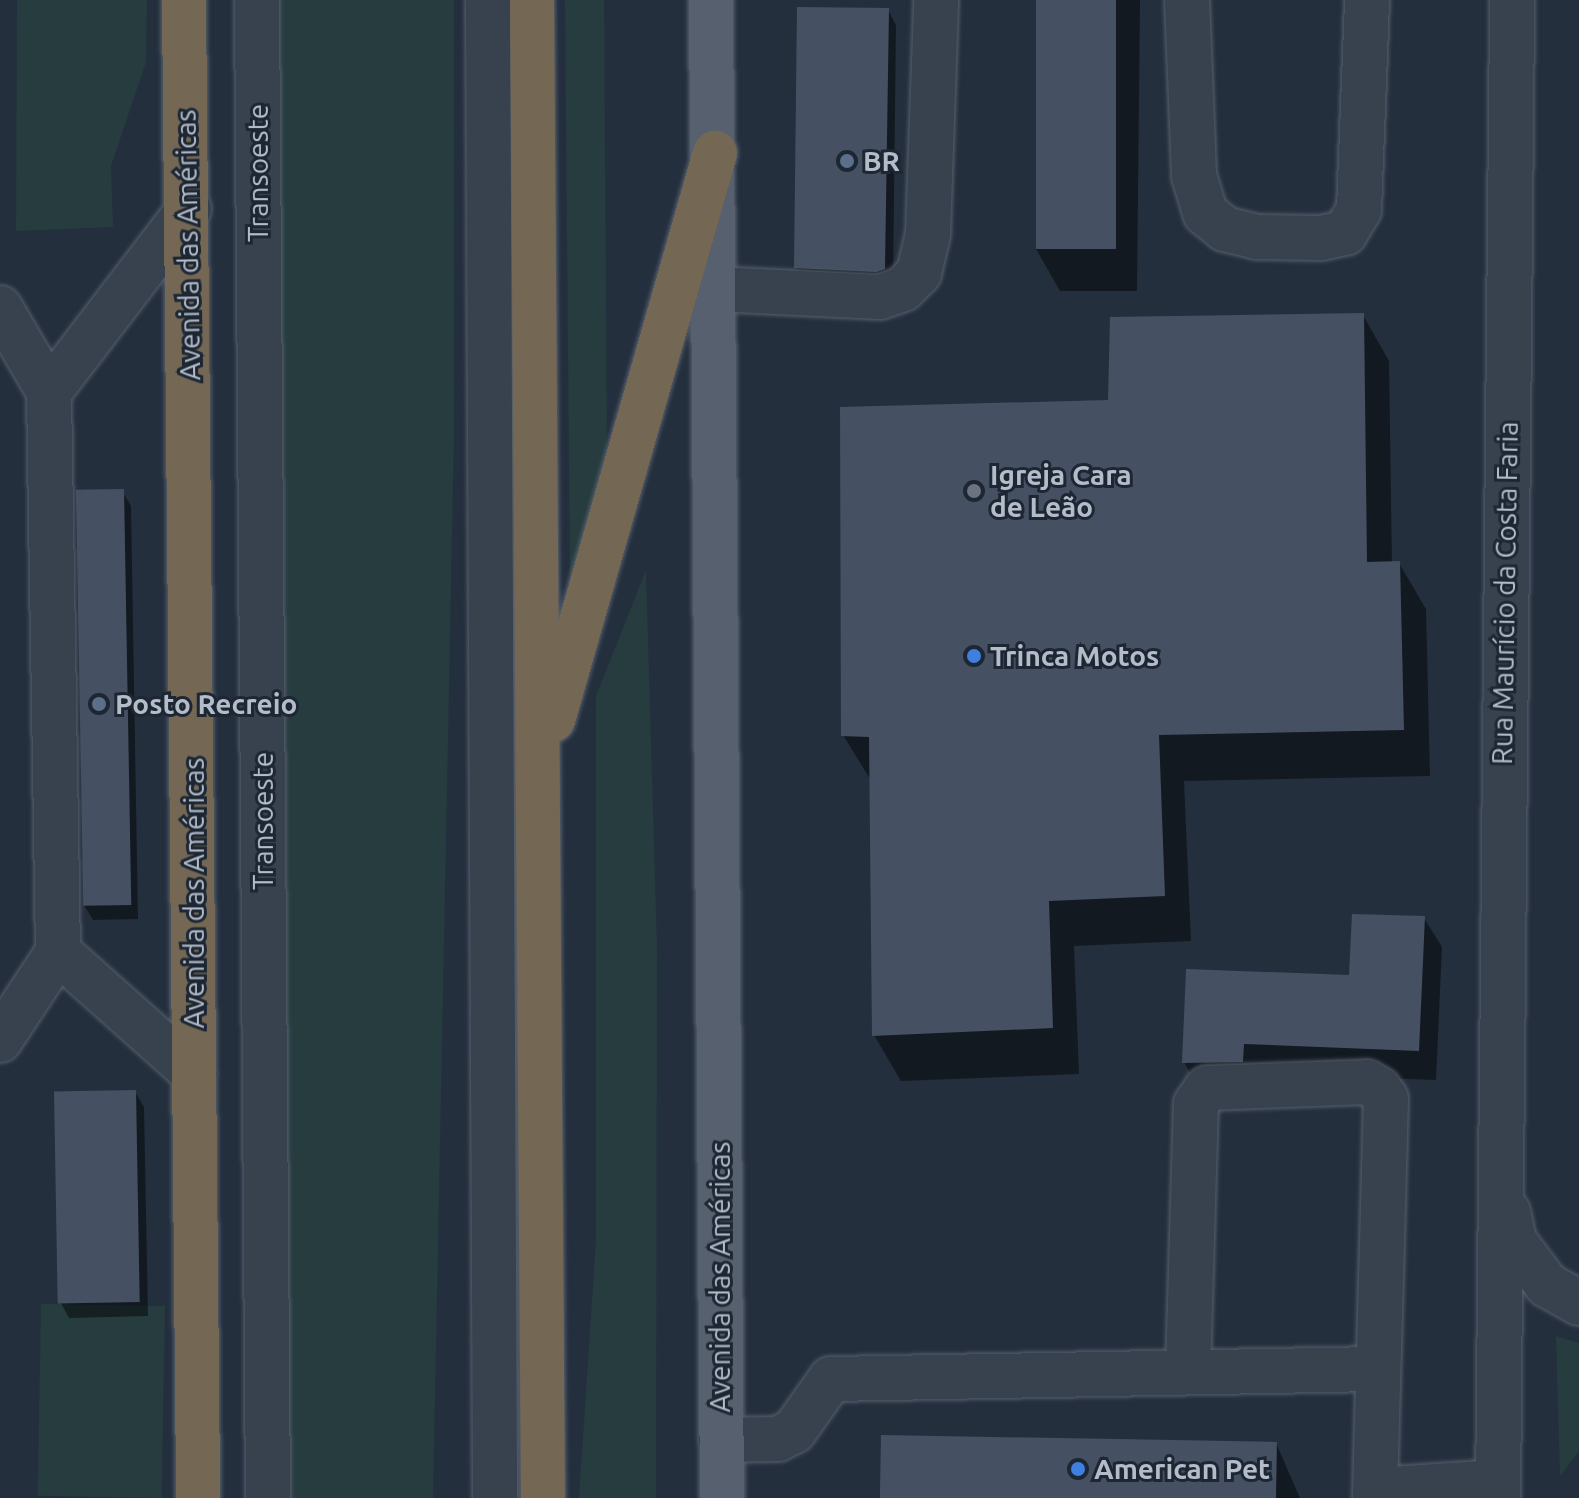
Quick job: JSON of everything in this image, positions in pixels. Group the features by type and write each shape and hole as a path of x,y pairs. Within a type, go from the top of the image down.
{"highway":[{"name":"Avenida das Américas","path":"184,0 189,209 198,1498"},
{"path":"532,0 543,1498"},
{"path":"539,768 715,153"}],"main road":[{"name":"Avenida das Américas","path":"711,0 715,153 722,1498"}],"street":[{"name":"Transoeste","path":"257,0 268,1498"},
{"path":"488,0 495,1498"},
{"path":"715,289 880,297 903,289 919,273 928,234 936,0"},
{"path":"1187,0 1194,176 1205,213 1225,229 1258,237 1321,238 1345,233 1359,210 1367,0"},
{"name":"Rua Maurício da Costa Faria","path":"1498,1490 1512,0"},
{"path":"49,392 189,209"},
{"path":"0,308 49,392 58,952 0,1040"},
{"path":"58,952 195,1074"},
{"path":"1188,1371 1196,1104 1207,1088 1367,1082 1386,1099 1375,1369 1375,1494 1498,1490"},
{"name":"Rua Maurício da Costa Faria","path":"1502,1186 1514,1241 1547,1285 1579,1303"},
{"path":"721,1440 778,1439 794,1431 831,1379 1375,1369"}],"green space":[{"path":"17,0 147,0 146,62 111,166 113,227 16,231"},
{"path":"270,0 454,0 454,433 433,1498 283,1498"},
{"path":"565,0 604,0 607,450 570,586"},
{"path":"646,570 657,949 656,1498 579,1498 596,1240 596,696"},
{"path":"41,1304 165,1306 162,1498 38,1496"},
{"path":"1556,1336 1579,1343 1579,1451 1560,1476"}],"building":[{"path":"1036,0 1116,0 1116,249 1036,249"},
{"path":"797,7 889,8 885,269 876,272 794,268"},
{"path":"1364,313 1367,562 1400,561 1404,730 1159,735 1165,896 1049,901 1053,1028 872,1036 869,737 841,736 840,407 1108,400 1110,317"},
{"path":"124,489 131,905 83,906 76,490"},
{"path":"1352,914 1425,916 1419,1051 1244,1044 1243,1062 1182,1063 1186,969 1349,975"},
{"path":"136,1090 140,1302 58,1303 54,1091"},
{"name":"American Pet","path":"881,1435 1277,1442 1276,1498 880,1498"}],"place":[{"name":"BR","path":"847,161"},
{"name":"Igreja Cara de Leão","path":"974,491"},
{"name":"Trinca Motos","path":"974,656"},
{"name":"Posto Recreio","path":"99,704"},
{"name":"American Pet","path":"1078,1469"}]}
